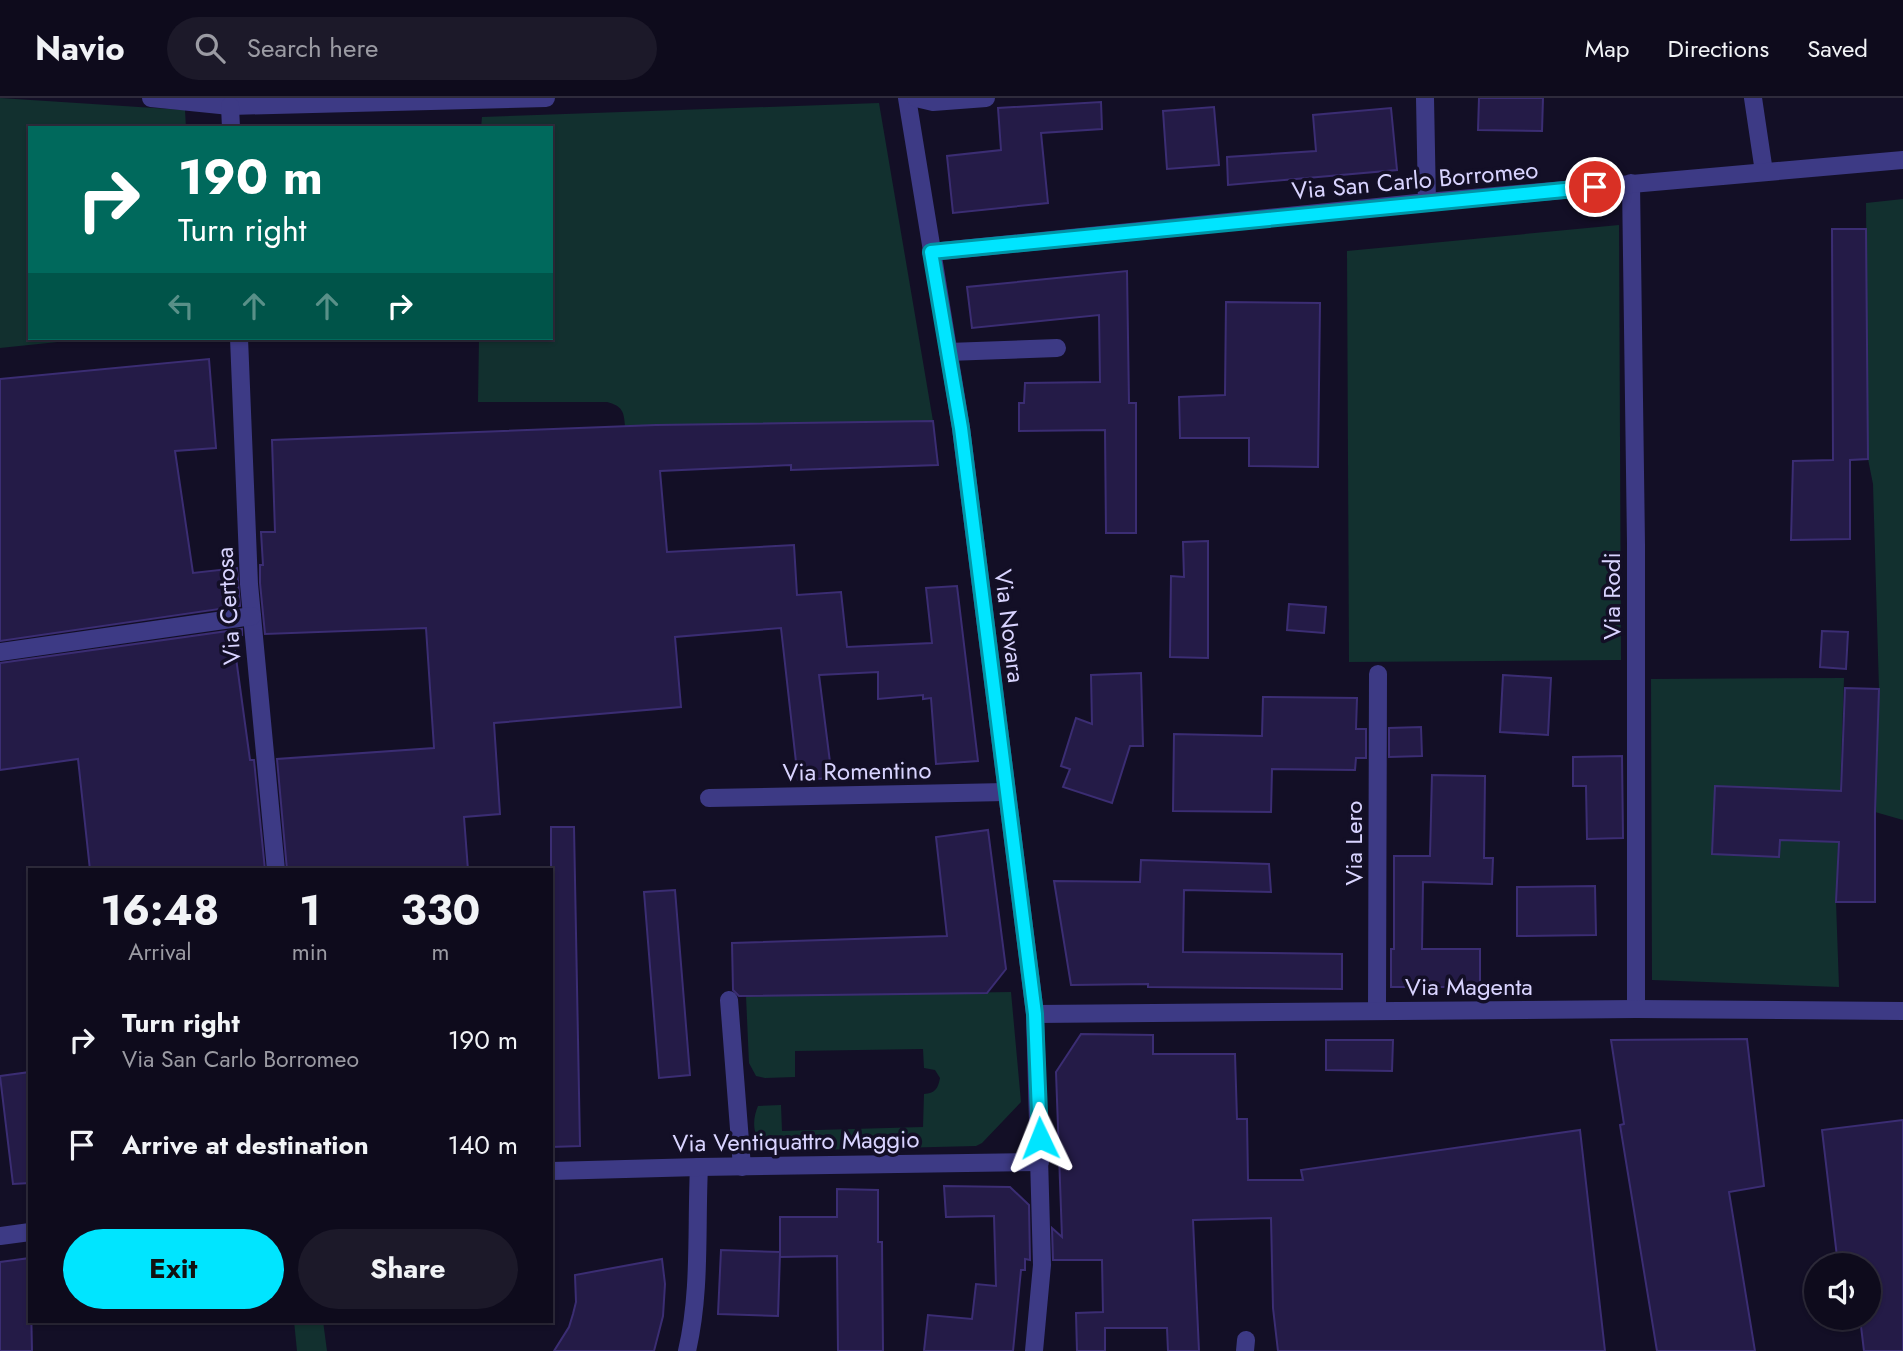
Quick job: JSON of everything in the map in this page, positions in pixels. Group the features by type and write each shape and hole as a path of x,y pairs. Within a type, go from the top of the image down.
{"street":[{"path":"151,98 230,106 546,98"},
{"name":"Via Novara","path":"907,98 961,428 1035,1014 1042,1265 1034,1351"},
{"path":"916,98 933,102 986,98"},
{"path":"1426,98 1427,202"},
{"path":"1753,98 1763,172"},
{"path":"230,106 231,126"},
{"name":"Via San Carlo Borromeo","path":"931,252 1427,202 1903,160"},
{"name":"Via Rodi","path":"1631,183 1636,544 1636,1009"},
{"name":"Via Certosa","path":"239,340 252,616 276,868"},
{"path":"948,352 1056,348"},
{"path":"0,652 252,616"},
{"name":"Via Lero","path":"1377,1011 1378,674"},
{"name":"Via Romentino","path":"709,798 1006,792"},
{"path":"729,1000 742,1167"},
{"name":"Via Magenta","path":"1035,1014 1636,1009 1903,1011"},
{"name":"Via Ventiquattro Maggio","path":"553,1171 1040,1162"},
{"path":"687,1351 694,1323 699,1167"},
{"path":"0,1236 28,1232"}],"green space":[{"path":"0,98 185,110 186,126 28,126 28,340 77,340 0,348"},
{"path":"879,103 933,421 625,426 621,410 607,402 478,402 479,340 553,340 553,126 481,126 482,117"},
{"path":"1903,199 1903,820 1875,812 1879,689 1873,484 1868,459 1866,203"},
{"path":"1619,225 1621,660 1349,662 1347,251"},
{"path":"1844,678 1836,902 1839,987 1652,980 1651,679"},
{"path":"1011,992 1021,1102 982,1143 976,1146 774,1151 758,1139 754,1120 758,1106 781,1105 782,1131 923,1127 924,1094 935,1090 940,1078 935,1070 924,1068 923,1049 795,1051 795,1077 756,1076 749,1063 746,996"},
{"path":"294,1323 323,1323 327,1351 297,1351"}],"building":[{"path":"1479,98 1543,98 1542,131 1478,130"},
{"path":"1101,102 1102,129 1041,133 1048,203 953,213 947,156 1001,150 998,108"},
{"path":"1214,107 1219,165 1167,169 1163,111"},
{"path":"1391,108 1397,170 1228,185 1227,157 1316,151 1313,115"},
{"path":"1832,229 1866,229 1868,459 1850,460 1850,539 1791,540 1793,461 1833,460"},
{"path":"1127,271 1129,403 1136,403 1136,533 1106,533 1105,430 1019,431 1019,403 1024,403 1025,383 1100,382 1099,315 972,328 967,287"},
{"path":"1226,302 1320,303 1318,467 1249,466 1249,438 1180,438 1179,397 1225,395"},
{"path":"209,359 216,448 175,451 193,573 237,568 240,606 0,641 0,379"},
{"path":"933,421 938,465 791,470 791,465 660,471 667,552 794,545 797,595 841,592 847,647 932,643 926,588 957,586 978,761 936,764 931,698 923,699 923,695 878,699 878,672 819,675 832,778 798,780 781,628 675,637 681,707 494,723 500,814 464,817 468,868 287,868 277,759 434,748 426,628 265,634 260,583 260,565 263,565 261,532 275,532 272,440 656,425"},
{"path":"1208,541 1208,658 1170,657 1171,576 1184,577 1183,542"},
{"path":"1289,604 1326,607 1324,633 1287,630"},
{"path":"242,629 242,635 233,636 250,760 254,760 265,868 90,868 78,759 0,770 0,663"},
{"path":"1822,631 1848,632 1846,669 1820,667"},
{"path":"1141,673 1143,746 1130,746 1112,803 1063,787 1070,769 1061,766 1076,718 1092,724 1091,675"},
{"path":"1503,675 1551,678 1548,735 1500,732"},
{"path":"1845,688 1879,689 1875,902 1836,902 1839,842 1780,840 1779,857 1712,854 1715,786 1841,791"},
{"path":"1263,697 1357,698 1356,729 1366,729 1366,758 1356,758 1355,770 1272,769 1271,812 1173,811 1174,734 1262,736"},
{"path":"1421,727 1422,756 1389,757 1389,728"},
{"path":"1622,756 1623,838 1587,839 1586,786 1573,786 1573,757"},
{"path":"1432,775 1485,776 1484,858 1493,858 1492,884 1423,882 1422,949 1480,949 1480,987 1391,987 1391,949 1394,949 1394,856 1430,856"},
{"path":"551,827 574,827 580,1146 553,1147"},
{"path":"988,830 1006,969 987,993 739,996 733,990 732,943 947,936 936,837"},
{"path":"1141,860 1269,864 1271,892 1184,890 1183,952 1342,954 1342,989 1148,987 1148,984 1071,985 1054,881 1140,882"},
{"path":"1595,886 1596,935 1517,936 1517,887"},
{"path":"675,890 690,1075 659,1078 644,892"},
{"path":"1081,1034 1153,1035 1153,1054 1235,1054 1237,1119 1247,1119 1248,1180 1303,1180 1301,1170 1580,1130 1605,1351 1278,1351 1273,1308 1271,1218 1193,1220 1199,1351 1168,1351 1167,1328 1105,1328 1105,1351 1077,1351 1076,1313 1103,1312 1102,1260 1053,1260 1052,1228 1062,1237 1056,1072"},
{"path":"1747,1039 1764,1186 1729,1192 1755,1351 1657,1351 1620,1125 1624,1124 1611,1040"},
{"path":"1326,1040 1393,1040 1392,1071 1326,1070"},
{"path":"28,1072 28,1183 13,1184 0,1076"},
{"path":"1903,1120 1903,1351 1864,1351 1861,1330 1881,1330 1881,1253 1837,1253 1822,1130"},
{"path":"944,1186 1010,1187 1029,1205 1030,1260 1025,1259 1025,1270 1021,1270 1013,1351 924,1351 928,1315 972,1319 976,1284 996,1286 994,1216 946,1217"},
{"path":"837,1189 878,1190 878,1242 882,1242 883,1351 838,1351 837,1256 780,1257 780,1253 778,1316 718,1314 721,1250 780,1252 780,1217 837,1217"},
{"path":"28,1258 28,1323 31,1323 32,1351 0,1351 0,1262"},
{"path":"662,1259 665,1284 663,1316 654,1351 554,1351 569,1327 573,1314 576,1302 575,1275"}],"route":[{"path":"1040,1138 1035,1014 961,428 931,252 1595,187"}]}
